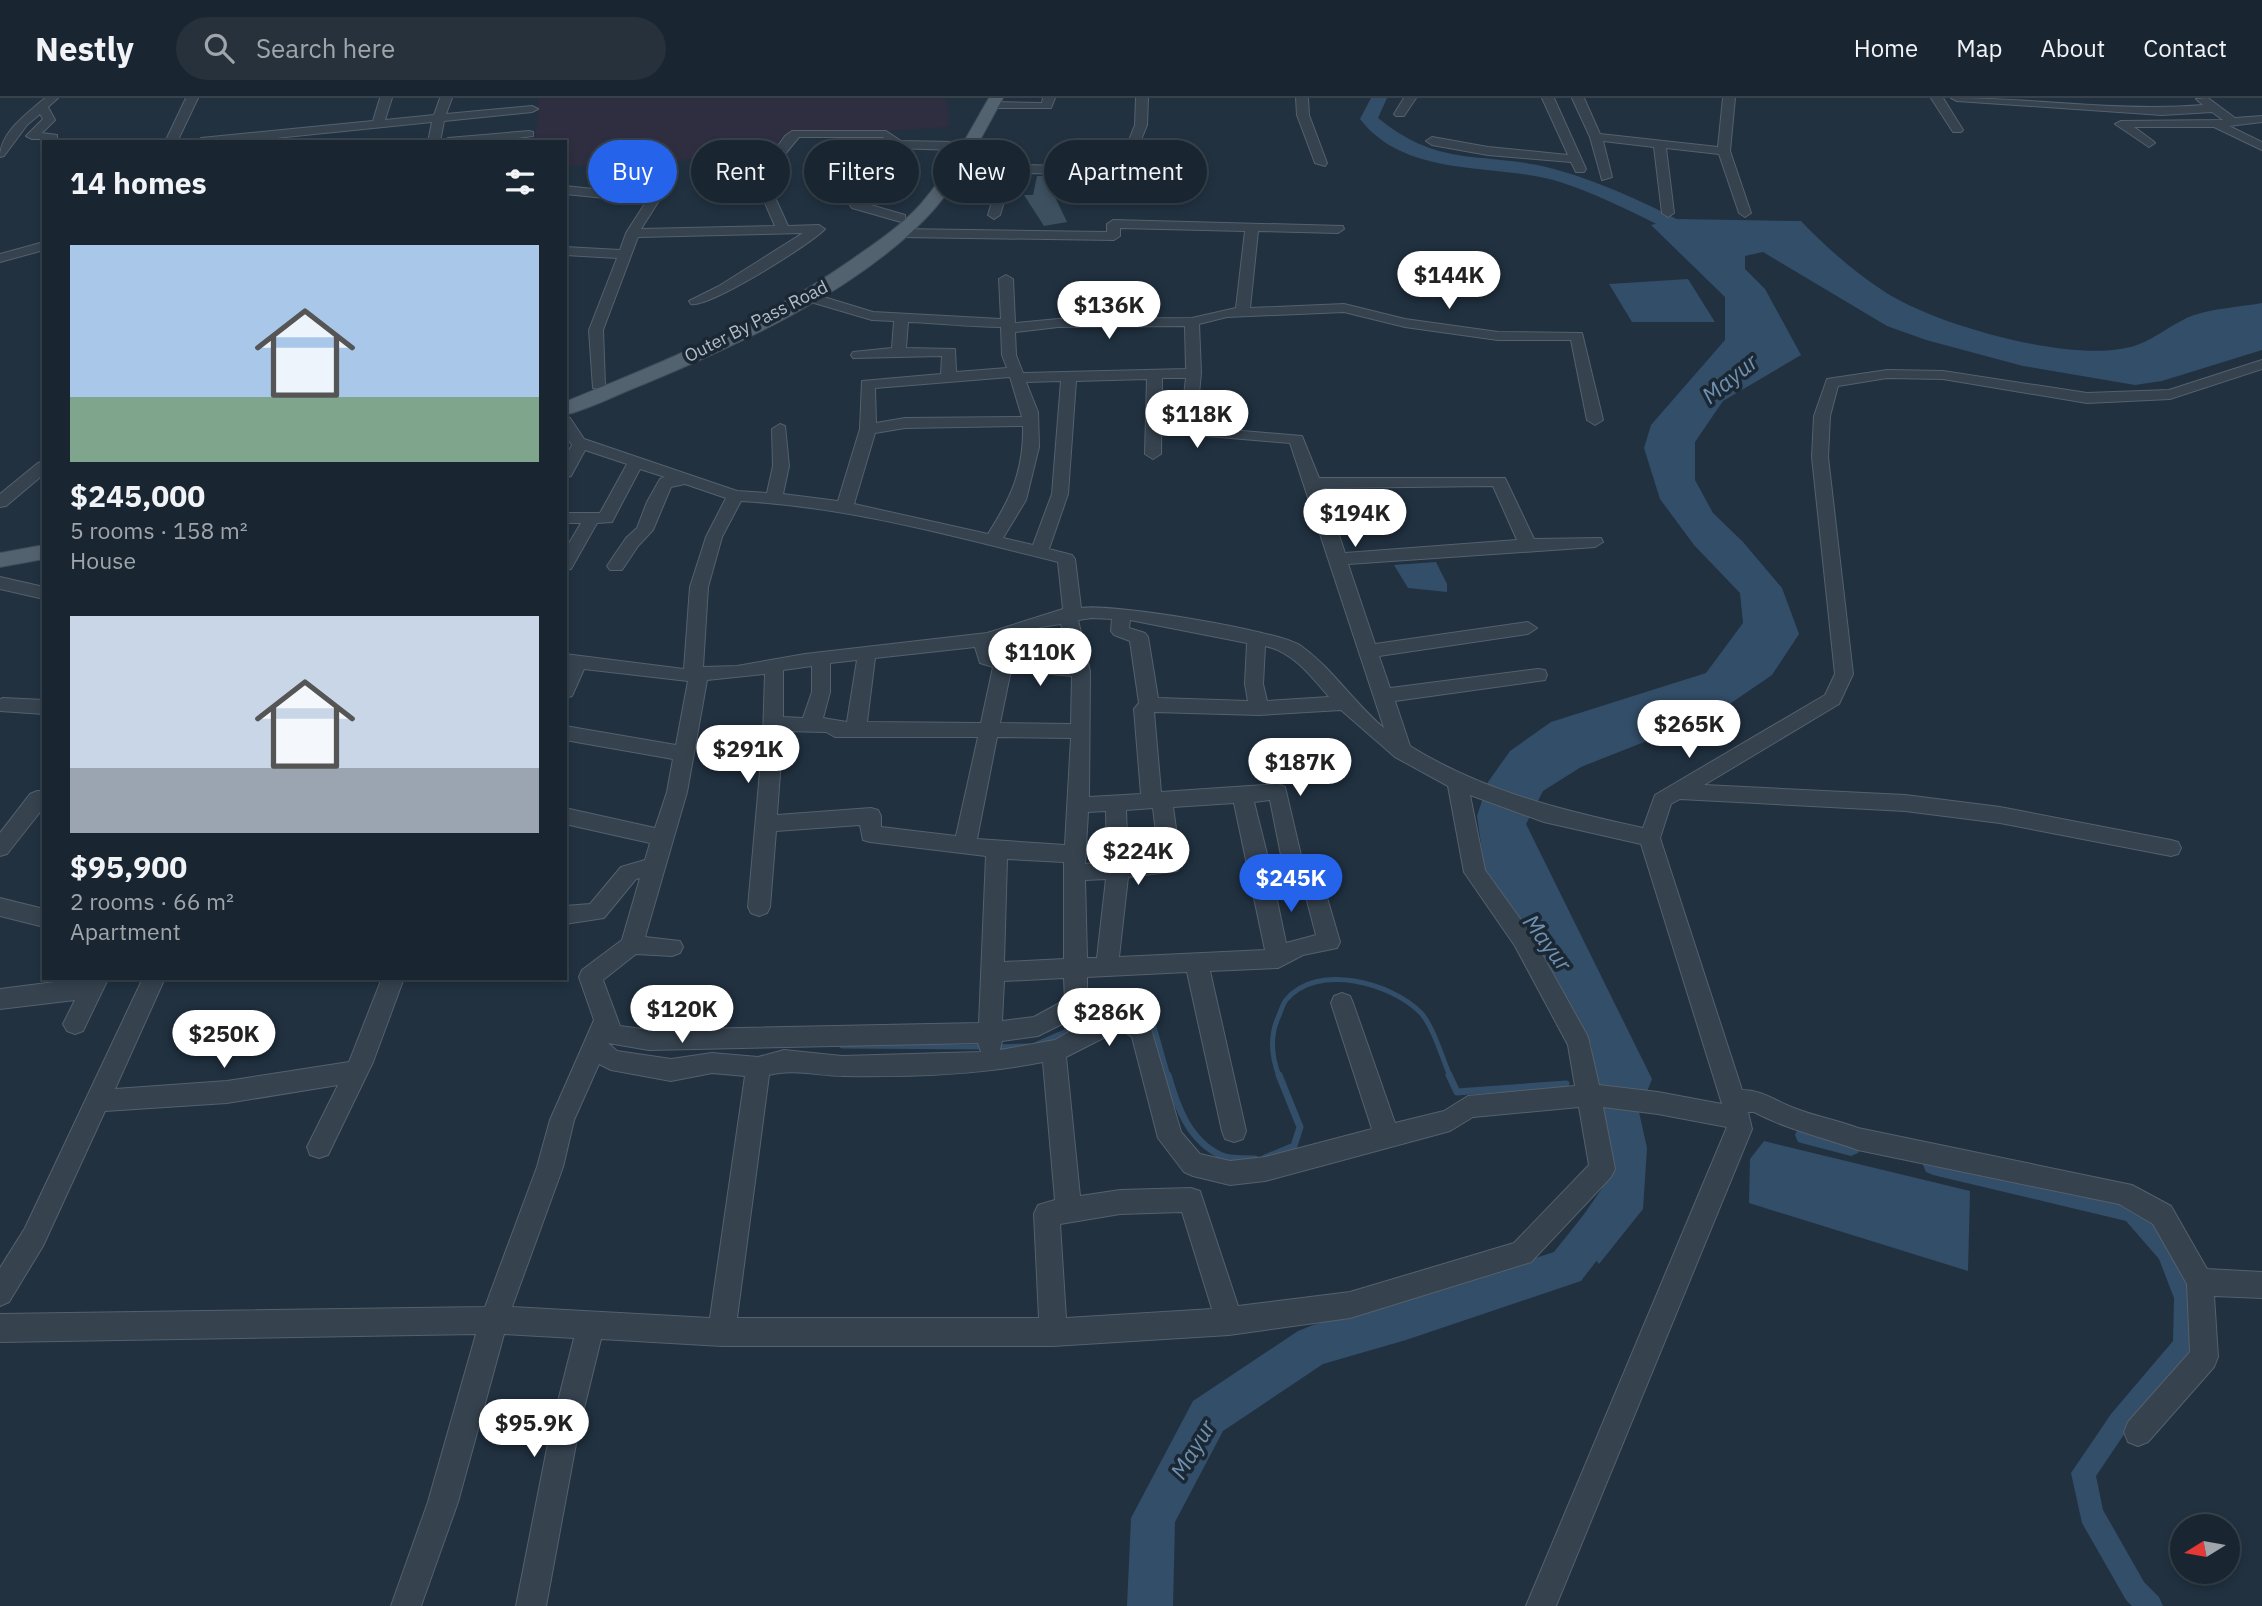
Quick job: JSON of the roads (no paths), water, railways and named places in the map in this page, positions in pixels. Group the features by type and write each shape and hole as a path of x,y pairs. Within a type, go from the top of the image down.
{"main road":[{"name":"Outer By Pass Road","path":"959,140 991,100"},
{"name":"Outer By Pass Road","path":"968,140 991,100"},
{"name":"Outer By Pass Road","path":"567,398 722,334 783,302 901,226 933,179"},
{"name":"Outer By Pass Road","path":"567,408 726,341 809,297 852,269 933,199"},
{"path":"0,560 42,552"},
{"path":"0,569 42,561"}],"street":[{"path":"0,153 23,123 52,98"},
{"path":"173,140 192,98"},
{"path":"378,124 386,98"},
{"path":"434,140 446,98"},
{"path":"991,100 1047,106 1049,98"},
{"path":"1135,140 1141,125 1142,98"},
{"path":"1302,98 1303,115 1321,163"},
{"path":"1400,114 1410,98"},
{"path":"1432,141 1578,164 1548,98"},
{"path":"1578,98 1597,137 1606,177"},
{"path":"1729,98 1724,151 1745,214"},
{"path":"1928,98 1937,98 1957,130"},
{"path":"1956,98 2162,112 2214,108"},
{"path":"2201,98 2233,122"},
{"path":"221,140 439,118 533,104 528,138 488,140"},
{"path":"42,107 49,120 32,136 53,137"},
{"path":"2149,143 2122,124 2216,124 2262,119"},
{"path":"2216,124 2262,146"},
{"path":"336,140 341,128"},
{"path":"783,229 762,181 762,157 777,156 789,138 796,133 886,134 895,140 895,144 933,145"},
{"path":"1597,137 1724,151"},
{"path":"1660,144 1668,213"},
{"path":"567,190 654,199 632,233 596,330 598,385"},
{"path":"858,203 856,205 901,226 1114,236 1113,224 1338,229"},
{"path":"994,215 998,203"},
{"path":"1242,313 1252,228"},
{"path":"632,233 819,229 724,289 696,301"},
{"path":"0,258 42,247"},
{"path":"567,251 623,254"},
{"path":"992,541 1018,500 1031,447 1030,412 1009,355 1006,279"},
{"path":"809,297 872,316 950,319 961,323 1008,326 1192,322 1227,313 1344,308 1405,323 1497,335 1577,336 1595,420"},
{"path":"899,352 898,332 902,317"},
{"path":"1192,322 1194,373 1188,431 1296,439 1402,754"},
{"path":"948,377 950,352 858,353 853,384 1080,371 1194,373"},
{"path":"1541,1606 1740,1129 1650,838 1662,800 1832,699 1844,674 1820,457 1822,416 1832,382 1887,374 1943,375 2087,398 2170,394 2262,364"},
{"path":"1040,553 1060,494 1080,371"},
{"path":"1153,454 1155,373"},
{"path":"844,509 868,429 867,384"},
{"path":"868,429 905,423 1031,421"},
{"path":"567,426 575,444 567,467"},
{"path":"774,498 781,466 780,429"},
{"path":"575,444 735,496 774,498 889,517 1066,559 1071,614 1081,671 1079,805 1074,864 1076,970 1079,1007 1088,1033"},
{"path":"567,518 606,518 635,463"},
{"path":"0,502 42,468"},
{"path":"616,566 632,542 645,530 666,482 676,483 681,479"},
{"path":"1313,483 1499,481 1528,545"},
{"path":"735,496 714,537 699,587 696,674 677,792 632,945 590,977 613,1035 649,1040 990,1044 1054,1050 1117,1021 1131,1023 1142,1032 1170,1138 1194,1164 1230,1173 1265,1169 1450,1120 1468,1107 1591,1095 1651,1103 1735,1109 1757,1101 1791,1119 1830,1128 1858,1139 2123,1193 2162,1215 2200,1282 2204,1357 2138,1432"},
{"path":"567,562 592,518"},
{"path":"1338,559 1595,542"},
{"path":"0,583 42,593"},
{"path":"567,682 572,661 696,674 737,672 821,658 982,640 1071,614 1121,614 1284,644 1300,653 1345,703 1402,754 1466,785 1544,814 1650,838"},
{"path":"1121,614 1120,631 1139,638 1149,705"},
{"path":"1368,651 1528,628"},
{"path":"1256,638 1254,684 1259,708"},
{"path":"982,640 986,659 1081,671"},
{"path":"856,729 867,653"},
{"path":"811,724 821,692 821,658"},
{"path":"965,845 1003,663"},
{"path":"759,907 773,724 774,666"},
{"path":"1383,696 1538,675"},
{"path":"766,824 871,816 870,834 965,845 1118,869 1170,865 1157,801 1144,709 1149,705 1259,708 1345,703"},
{"path":"3,705 42,707"},
{"path":"773,724 832,725 835,730 1081,731"},
{"path":"567,733 684,754"},
{"path":"0,1328 494,1320 591,1323 722,1332 1053,1332 1229,1321 1350,1305 1522,1253 1602,1168 1580,1044 1523,940 1475,872 1466,785"},
{"path":"1678,791 1905,803 2000,815 2171,848"},
{"path":"991,972 1278,959 1298,947 1329,942 1315,890 1299,888 1278,792 1079,805"},
{"path":"1242,795 1278,959"},
{"path":"0,848 42,796"},
{"path":"1107,968 1118,869 1116,803"},
{"path":"567,816 662,838"},
{"path":"990,1044 997,850"},
{"path":"567,915 596,912 629,873 654,866"},
{"path":"1262,878 1296,878"},
{"path":"0,907 42,918"},
{"path":"632,945 672,947"},
{"path":"1197,963 1211,1037 1234,1131"},
{"path":"0,1293 34,1237 153,980"},
{"path":"319,1147 356,1071 392,980"},
{"path":"0,999 95,983"},
{"path":"75,1024 95,983"},
{"path":"1342,1003 1387,1137"},
{"path":"594,1046 611,1060 671,1070 712,1063 758,1067 784,1060 842,1066 990,1044 1079,1007"},
{"path":"406,1606 443,1502 494,1320 550,1167 562,1120 606,1020"},
{"path":"1054,1050 1069,1210"},
{"path":"722,1332 758,1067"},
{"path":"95,1101 227,1093 356,1071"},
{"path":"1053,1332 1046,1214 1120,1202 1191,1200 1229,1321"},
{"path":"2200,1282 2262,1285"},
{"path":"531,1606 564,1433 591,1323"}],"water":[{"path":"1677,219 1801,221 1850,266 1905,303 1970,328 2044,346 2111,350 2137,345 2194,315 2262,303 2262,350 2162,381 2135,385 2023,366 1926,340 1887,326 1763,252 1745,256 1745,269 1765,289 1801,355 1723,401 1695,442 1695,480 1713,513 1743,542 1782,588 1799,634 1772,675 1715,714 1581,767 1543,791 1526,824 1652,1079 1639,1112 1647,1148 1643,1209 1599,1264 1573,1230 1612,1174 1591,1045 1557,979 1485,872 1477,816 1488,782 1510,751 1551,722 1706,673 1743,623 1740,593 1694,545 1660,499 1644,448 1651,425 1725,340 1725,297 1651,225"},
{"path":"1688,279 1715,322 1632,322 1609,284"},
{"path":"1436,562 1447,584 1447,592 1408,588 1394,565"},
{"path":"1764,1141 1970,1191 1968,1271 1749,1203 1750,1159"}],"waterway":[{"path":"1379,98 1369,119 1391,137 1413,149 1433,157 1522,168 1569,179 1628,202 1704,241"},
{"path":"1279,1076 1273,1055 1273,1041 1275,1027 1286,1000 1300,988 1316,982 1335,980 1374,986 1408,1002 1421,1013 1434,1034 1450,1076"},
{"path":"1092,1020 1107,1014 1136,1009 1154,1027 1168,1076"},
{"path":"1037,1044 1083,1024"},
{"path":"842,1046 986,1047"},
{"path":"996,1047 1028,1046"},
{"path":"1168,1075 1180,1111 1201,1142 1225,1157 1255,1159"},
{"path":"1265,1158 1294,1146 1300,1127 1279,1075"},
{"path":"1449,1075 1457,1092 1566,1084"},
{"path":"1805,1135 1851,1146"},
{"path":"1933,1165 2132,1212 2167,1252 2185,1298 2184,1345 2119,1422 2083,1473 2091,1514 2135,1591 2150,1606"},
{"name":"Mayur","path":"1150,1606 1153,1518 1208,1416 1313,1346 1406,1320 1567,1267 1611,1211"}]}
